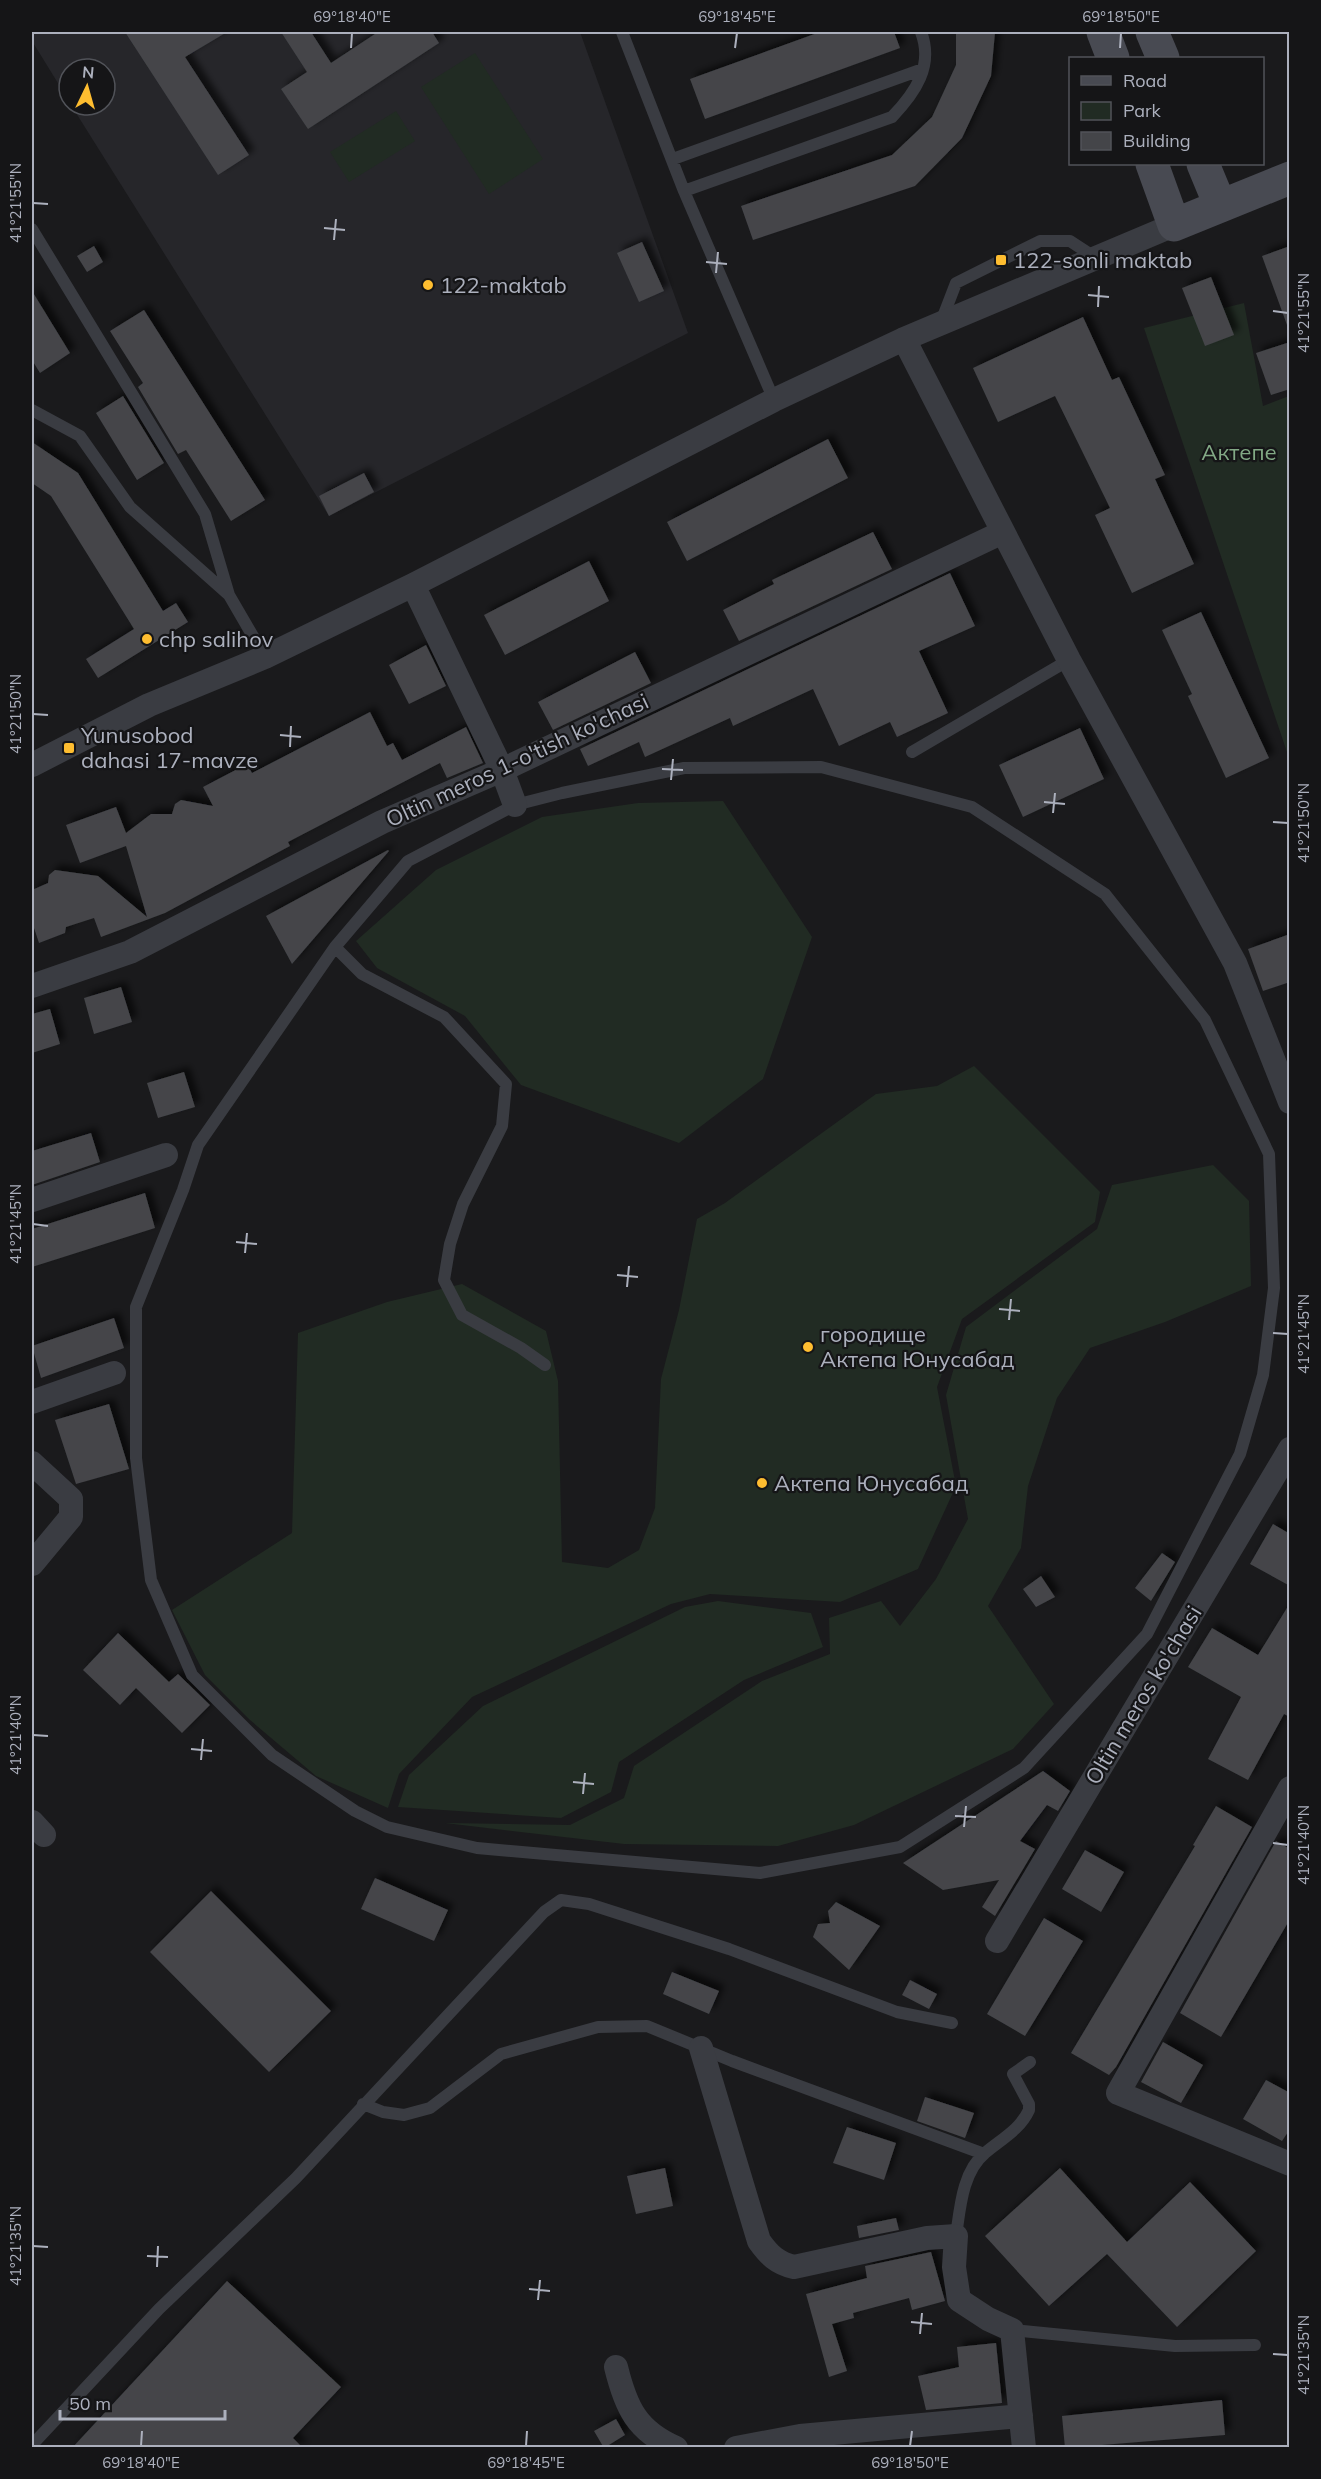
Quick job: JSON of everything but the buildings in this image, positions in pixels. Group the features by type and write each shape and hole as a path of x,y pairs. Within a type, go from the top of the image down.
{"street":[{"path":"1103,32 1113,57"},
{"path":"1152,32 1163,57"},
{"path":"1152,165 1174,225"},
{"path":"1203,165 1220,205"},
{"path":"32,765 149,705 265,657 413,585 774,400 904,339 1220,205 1290,178"},
{"path":"904,339 1069,660 1235,963 1290,1102"},
{"name":"Oltin meros 1-o'tish ko'chasi","path":"32,986 130,952 382,822 502,770 1003,532"},
{"path":"413,585 502,770 515,805"},
{"path":"32,1200 166,1155"},
{"path":"32,1402 114,1373"},
{"name":"Oltin meros ko'chasi","path":"998,1941 1290,1449"},
{"path":"32,1463 71,1499 71,1517 32,1564"},
{"path":"1289,2162 1118,2093 1290,1788"},
{"path":"701,2048 759,2241 771,2257 794,2268 927,2238 956,2236 954,2267 959,2300 988,2319 1012,2330 1024,2448"},
{"path":"616,2367 620,2386 637,2423 658,2439 676,2448"},
{"path":"735,2448 810,2435 1021,2416"}],"lane":[{"path":"622,32 684,191 774,400"},
{"path":"684,191 892,117 913,95 923,69 926,45 921,32"},
{"path":"673,159 923,69"},
{"path":"32,229 206,514 229,595 265,657"},
{"path":"940,324 956,283 1040,241 1070,241 1096,258"},
{"path":"32,410 80,436 130,507 229,595"},
{"path":"912,752 1069,660"},
{"path":"684,768 821,768 972,807 1105,894 1205,1020 1269,1154 1274,1288 1263,1375 1240,1454 1147,1634 1024,1768 900,1847 760,1873 477,1848 387,1827 355,1811 272,1755 192,1675 151,1580 136,1458 136,1306 183,1190 198,1145 335,947 408,861 515,805 684,768"},
{"path":"335,947 362,974 444,1017 506,1084 502,1126 463,1204 450,1244 444,1280 462,1315 521,1348 545,1365"},
{"path":"32,2445 159,2309 296,2178 544,1912 561,1900 589,1904 729,1949 897,2012 952,2023"},
{"path":"363,2104 383,2112 404,2115 430,2108 501,2054 598,2027 647,2026 984,2154"},
{"path":"956,2236 962,2197 970,2174 984,2154 1001,2143 1027,2115 1029,2104 1013,2074 1030,2062"},
{"path":"1012,2330 1175,2346 1255,2345"}],"shaded area":[{"name":"122-maktab","path":"32,32 580,32 688,333 329,516 79,117 117,117 117,57 57,57 57,82 32,41"}],"green space":[{"path":"475,53 543,159 489,194 421,87"},
{"path":"396,111 415,141 349,182 330,152"},
{"name":"Актепе","path":"1244,303 1263,406 1289,396 1289,758 1144,328"},
{"path":"723,801 812,937 763,1079 679,1143 521,1085 465,1016 377,968 356,941 436,870 542,817 638,803"},
{"path":"974,1066 1100,1192 1095,1222 962,1319 937,1387 956,1486 918,1569 840,1602 710,1594 671,1604 472,1697 399,1774 388,1808 316,1776 250,1720 205,1675 172,1610 292,1533 298,1333 387,1302 462,1284 546,1331 558,1381 562,1562 608,1568 639,1550 655,1508 661,1379 679,1310 697,1219 725,1203 876,1094 937,1086"},
{"path":"1213,1165 1249,1201 1251,1286 1165,1322 1090,1348 1057,1398 1028,1486 1021,1548 988,1606 1054,1704 1013,1749 854,1825 778,1846 624,1844 445,1823 570,1825 624,1798 634,1766 762,1681 830,1654 829,1618 881,1601 900,1626 936,1579 968,1519 946,1395 966,1327 1097,1229 1112,1185"},
{"path":"718,1601 811,1613 823,1647 744,1680 619,1762 611,1792 561,1818 398,1807 409,1775 483,1706 685,1607"}],"place":[{"name":"122-sonli maktab","path":"1001,260"},
{"name":"122-maktab","path":"428,285"},
{"name":"chp salihov","path":"147,639"},
{"name":"Yunusobod dahasi 17-mavze","path":"69,748"},
{"name":"городище Актепа Юнусабад","path":"808,1347"},
{"name":"Актепа Юнусабад","path":"762,1483"}]}
